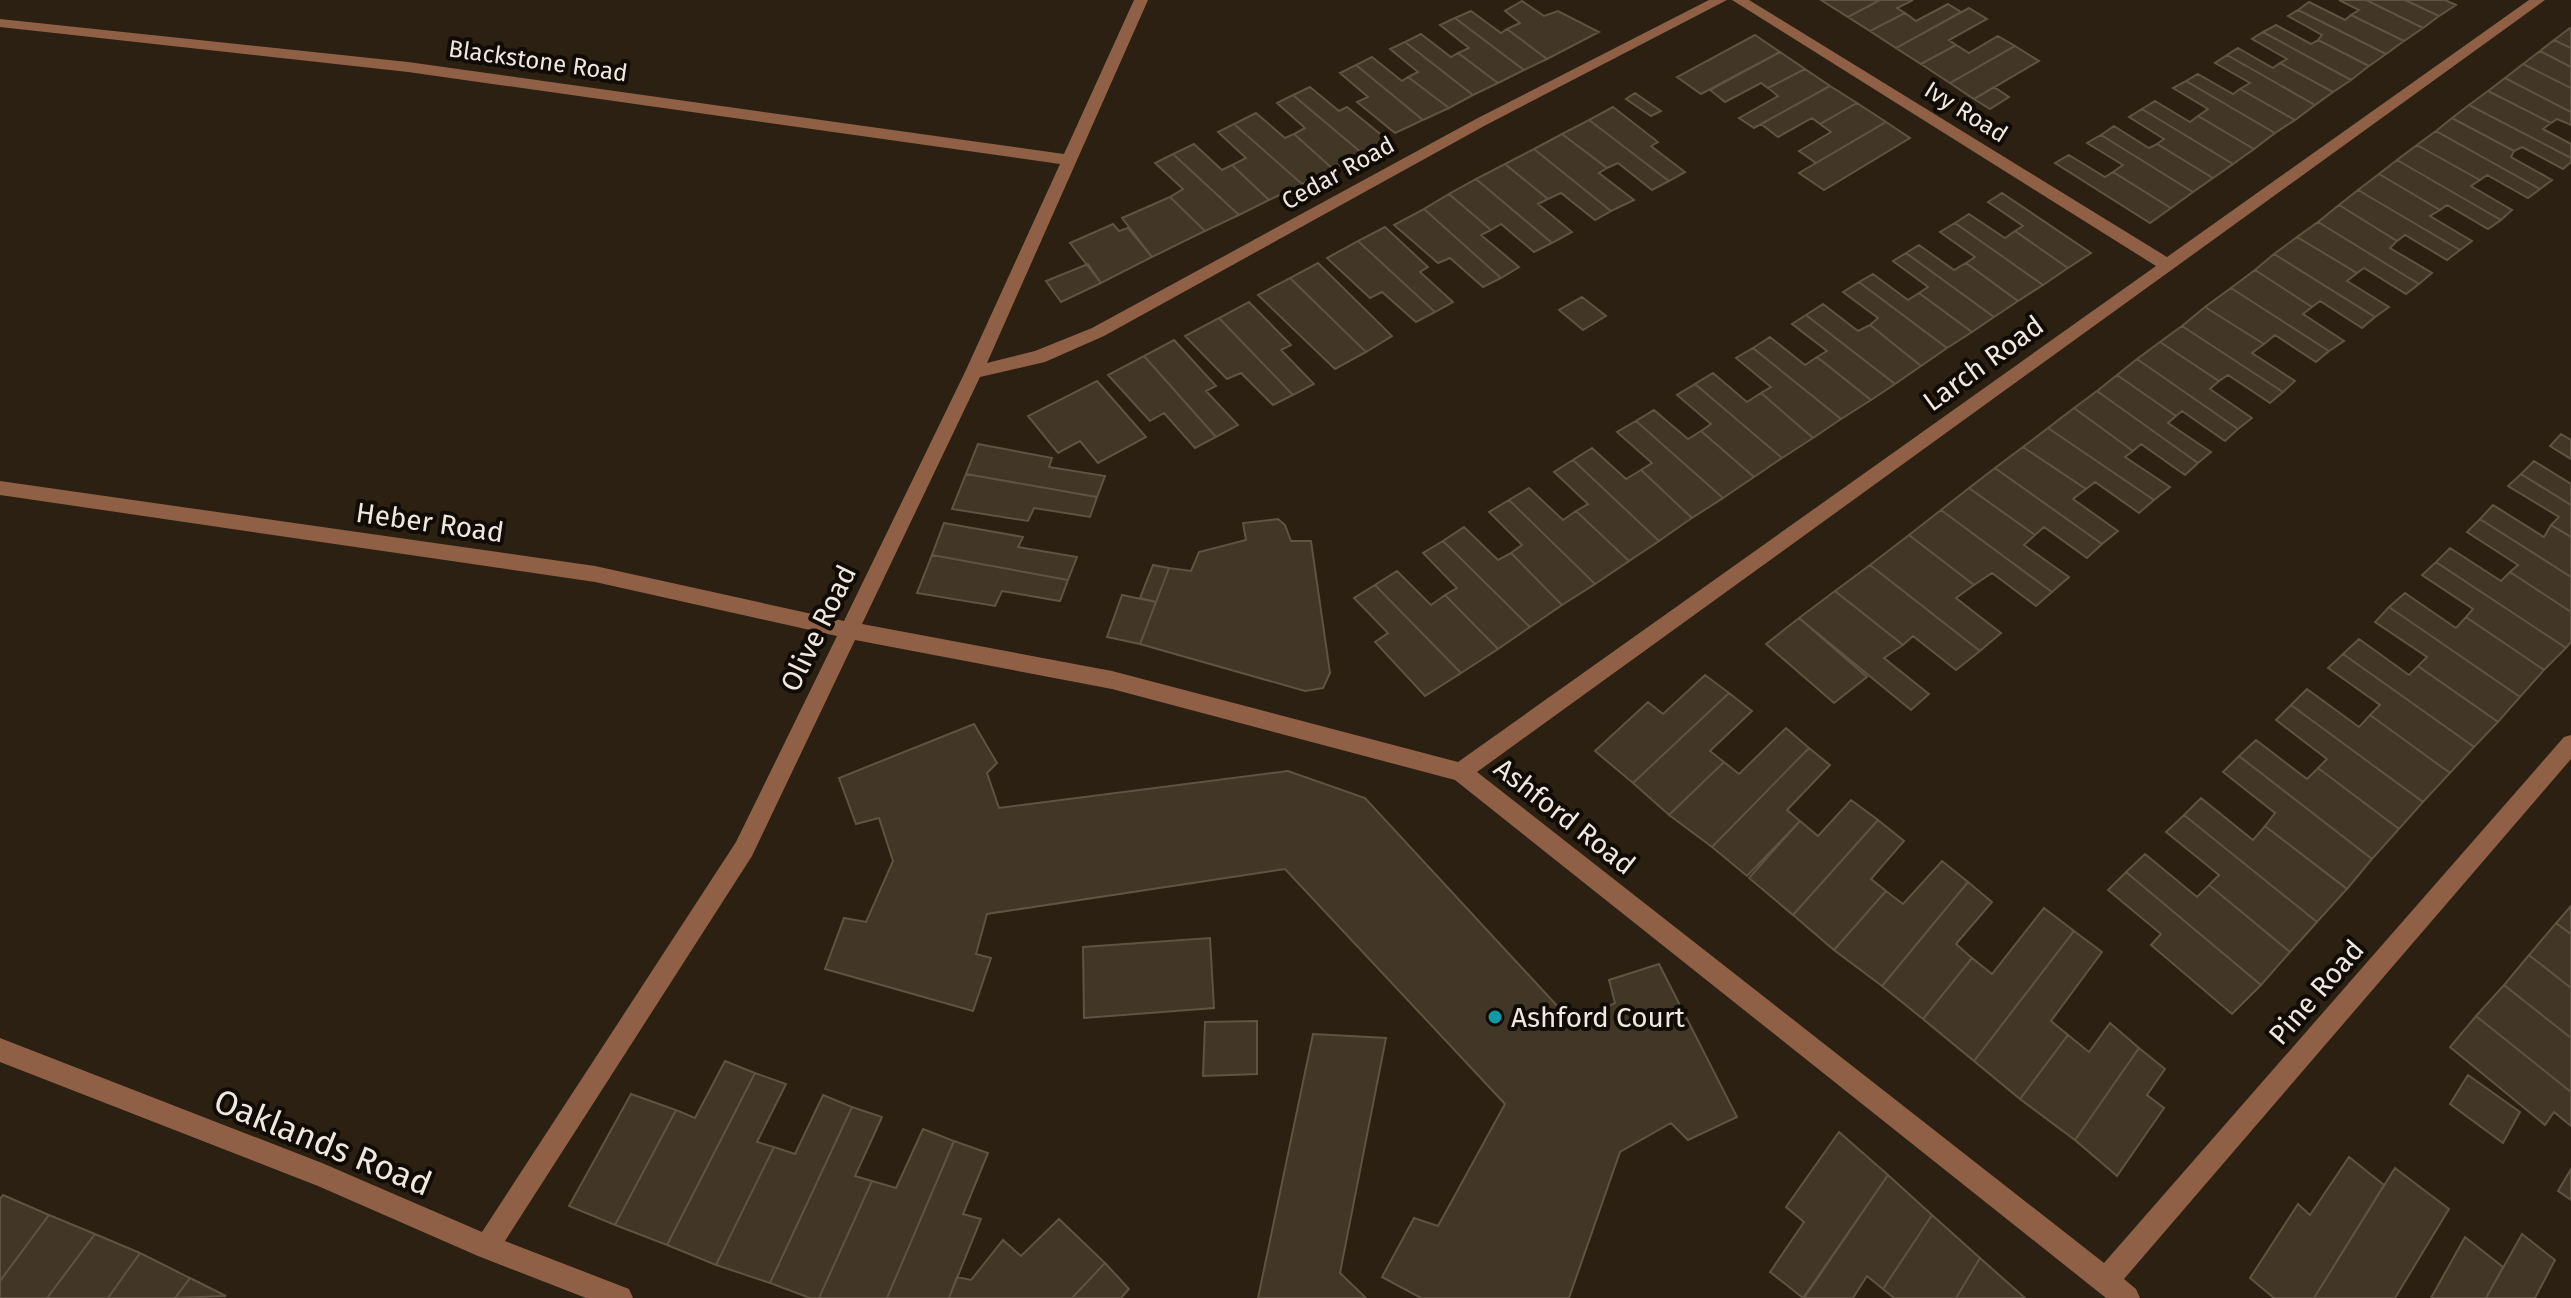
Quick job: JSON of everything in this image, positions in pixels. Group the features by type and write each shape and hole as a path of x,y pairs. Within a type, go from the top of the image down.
{"street":[{"name":"Olive Road","path":"487,1247 744,849 974,372 1141,0"},
{"name":"Cedar Road","path":"974,372 1039,357 1098,332 1481,122 1720,0"},
{"name":"Ivy Road","path":"1739,0 2167,265"},
{"name":"Larch Road","path":"1461,772 2538,0"},
{"name":"Blackstone Road","path":"0,23 408,67 1068,160"},
{"name":"Heber Road","path":"0,488 595,574 848,630"},
{"name":"Ashford Road","path":"848,630 1112,680 1461,772 2127,1298"},
{"name":"Pine Road","path":"2106,1280 2571,744"},
{"name":"Oaklands Road","path":"0,1050 322,1175 487,1247 620,1298"}],"building":[{"path":"1821,0 1880,0 1848,17"},
{"path":"1880,0 1913,0 1897,8 1905,13 1870,31 1848,17"},
{"path":"2339,0 2366,0 2423,28 2404,41 2351,15 2359,10"},
{"path":"2366,0 2405,0 2439,16 2423,28"},
{"path":"2405,0 2445,0 2456,5 2439,16"},
{"path":"1522,1 1544,16 1558,11 1599,32 1547,59 1507,29 1520,23 1505,11"},
{"path":"2309,2 2345,20 2351,15 2404,41 2386,54 2298,10"},
{"path":"1948,4 1961,12 1896,48 1870,31 1905,13 1916,21"},
{"path":"1969,8 1987,19 1949,40 1956,45 1921,64 1896,48"},
{"path":"2298,10 2386,54 2369,66 2318,40 2322,35 2288,16"},
{"path":"1471,11 1501,33 1507,29 1547,59 1524,70 1455,18"},
{"path":"1455,18 1524,70 1498,83 1458,53 1469,48 1440,25"},
{"path":"2276,25 2311,44 2318,40 2369,66 2351,80 2263,32"},
{"path":"2571,29 2571,48 2554,40"},
{"path":"2263,32 2351,80 2333,92 2280,63 2287,59 2252,39"},
{"path":"1421,34 1451,57 1458,53 1498,83 1473,95 1405,42"},
{"path":"1755,35 1780,52 1701,94 1677,77"},
{"path":"1998,36 2015,46 1950,83 1921,64 1956,45 1969,53"},
{"path":"2554,40 2571,48 2571,67 2540,51"},
{"path":"1405,42 1473,95 1449,108 1408,77 1418,72 1390,49"},
{"path":"2015,46 2039,61 1974,99 1950,83"},
{"path":"2238,48 2273,68 2280,63 2333,92 2315,105 2227,55"},
{"path":"2540,51 2571,67 2571,88 2523,64"},
{"path":"1780,52 1805,69 1768,88 1761,83 1725,102 1710,90"},
{"path":"2227,55 2315,105 2295,120 2240,89 2250,83 2215,63"},
{"path":"1372,57 1402,81 1408,77 1449,108 1423,120 1356,65"},
{"path":"2523,64 2571,88 2571,112 2505,78"},
{"path":"1356,65 1423,120 1395,133 1357,102 1368,97 1340,73"},
{"path":"1805,69 1830,86 1754,128 1739,118 1778,96 1768,88"},
{"path":"2198,74 2233,94 2240,89 2295,120 2275,133 2186,81"},
{"path":"2505,78 2571,112 2571,125 2557,119 2551,123 2488,91"},
{"path":"2186,81 2275,133 2254,149 2198,116 2208,109 2173,88"},
{"path":"1830,86 1857,103 1820,124 1812,118 1778,137 1761,124"},
{"path":"1310,87 1339,111 1347,107 1389,141 1363,154 1293,95"},
{"path":"1994,87 2009,97 1990,109 1974,99"},
{"path":"2488,91 2551,123 2543,129 2571,144 2571,158 2469,105"},
{"path":"1635,93 1661,111 1651,116 1626,99"},
{"path":"1293,95 1363,154 1333,169 1294,134 1305,128 1277,103"},
{"path":"2155,101 2190,122 2198,116 2254,149 2233,164 2142,109"},
{"path":"1857,103 1886,122 1816,163 1799,151 1831,132 1820,124"},
{"path":"2469,105 2571,158 2571,162 2563,169 2522,147 2514,151 2452,118"},
{"path":"1613,107 1658,142 1651,146 1685,172 1669,181 1589,120"},
{"path":"2142,109 2233,164 2213,178 2157,144 2164,139 2129,117"},
{"path":"1256,113 1285,138 1294,134 1333,169 1302,184 1234,124"},
{"path":"2452,118 2514,151 2511,157 2552,180 2540,189 2436,131"},
{"path":"1589,120 1669,181 1652,190 1618,163 1607,168 1562,134"},
{"path":"1886,122 1910,138 1824,190 1799,173"},
{"path":"1234,124 1302,184 1269,200 1232,165 1246,158 1218,132"},
{"path":"2114,126 2149,148 2157,144 2213,178 2193,192 2101,135"},
{"path":"2436,131 2540,189 2528,198 2487,175 2480,180 2417,145"},
{"path":"1562,134 1607,168 1599,173 1634,200 1611,211 1534,149"},
{"path":"2101,135 2193,192 2171,208 2113,172 2123,165 2087,143"},
{"path":"1194,144 1222,170 1232,165 1269,200 1239,215 1173,154"},
{"path":"2417,145 2480,180 2471,186 2512,210 2501,220 2397,160"},
{"path":"1534,149 1611,211 1595,220 1561,193 1548,199 1505,164"},
{"path":"1173,154 1239,215 1205,231 1170,197 1183,189 1155,163"},
{"path":"2069,155 2105,177 2113,172 2171,208 2150,223 2055,163"},
{"path":"2397,160 2501,220 2488,229 2447,205 2440,210 2379,174"},
{"path":"1505,164 1548,199 1538,204 1572,232 1552,243 1476,179"},
{"path":"2379,174 2440,210 2430,216 2472,241 2460,250 2358,190"},
{"path":"1476,179 1552,243 1534,252 1501,224 1491,230 1449,194"},
{"path":"2358,190 2460,250 2447,260 2405,235 2397,241 2339,205"},
{"path":"2002,193 2091,253 2068,268 2015,231 2023,226 1988,202"},
{"path":"1449,194 1491,230 1481,235 1519,267 1501,278 1424,209"},
{"path":"1170,197 1205,231 1152,257 1122,218"},
{"path":"2339,205 2397,241 2390,248 2432,273 2419,284 2318,222"},
{"path":"1424,209 1501,278 1483,287 1450,258 1438,263 1394,225"},
{"path":"1969,214 2005,238 2015,231 2068,268 2043,285 1955,223"},
{"path":"2318,222 2419,284 2406,294 2364,268 2357,273 2297,237"},
{"path":"1955,223 2043,285 2018,301 1966,263 1975,257 1940,232"},
{"path":"1113,224 1119,231 1128,228 1152,257 1101,283 1070,243"},
{"path":"1385,227 1428,267 1420,272 1453,302 1435,312 1358,241"},
{"path":"2297,237 2357,273 2347,281 2389,307 2375,317 2274,254"},
{"path":"1358,241 1435,312 1416,322 1382,292 1370,298 1327,258"},
{"path":"1919,245 1954,270 1966,263 2018,301 1994,317 1906,253"},
{"path":"1906,253 1994,317 1972,332 1919,293 1928,287 1893,261"},
{"path":"2274,254 2375,317 2362,328 2320,301 2312,307 2255,270"},
{"path":"1318,263 1392,336 1366,352 1290,278"},
{"path":"1088,264 1101,283 1061,302 1046,281"},
{"path":"2255,270 2312,307 2303,314 2344,341 2329,351 2231,288"},
{"path":"1873,274 1908,300 1919,293 1972,332 1947,348 1859,282"},
{"path":"1290,278 1366,352 1335,369 1258,295"},
{"path":"1859,282 1947,348 1921,366 1870,325 1878,318 1843,292"},
{"path":"2231,288 2329,351 2316,362 2275,335 2264,344 2205,307"},
{"path":"1582,297 1606,316 1583,330 1559,310"},
{"path":"1249,302 1291,345 1281,350 1314,384 1293,395 1219,318"},
{"path":"1823,304 1858,331 1870,325 1921,366 1895,384 1806,315"},
{"path":"2205,307 2264,344 2252,353 2295,381 2283,392 2182,326"},
{"path":"1806,315 1895,384 1871,400 1817,357 1827,351 1792,324"},
{"path":"1219,318 1293,395 1273,405 1241,373 1227,379 1185,336"},
{"path":"2182,326 2283,392 2270,403 2228,375 2219,381 2160,342"},
{"path":"1770,337 1805,365 1817,357 1871,400 1841,419 1753,348"},
{"path":"1174,340 1216,386 1206,391 1238,425 1216,437 1144,356"},
{"path":"2160,342 2219,381 2210,389 2252,418 2238,429 2137,359"},
{"path":"1753,348 1841,419 1813,438 1761,393 1771,387 1736,358"},
{"path":"1144,356 1216,437 1195,448 1164,413 1150,421 1108,375"},
{"path":"2137,359 2238,429 2225,441 2182,411 2176,416 2117,375"},
{"path":"1713,373 1747,402 1761,393 1813,438 1782,458 1695,384"},
{"path":"2117,375 2176,416 2168,423 2211,452 2198,463 2097,391"},
{"path":"1097,381 1146,437 1098,463 1080,441 1058,453 1028,416"},
{"path":"1695,384 1782,458 1754,477 1701,431 1711,424 1677,395"},
{"path":"2097,391 2198,463 2185,475 2141,444 2133,451 2074,408"},
{"path":"2074,408 2133,451 2125,457 2170,487 2154,500 2048,428"},
{"path":"1654,410 1688,439 1701,431 1754,477 1723,498 1636,421"},
{"path":"1636,421 1723,498 1692,518 1641,470 1652,463 1617,432"},
{"path":"2048,428 2154,500 2139,513 2095,482 2086,489 2023,447"},
{"path":"2561,434 2571,440 2571,459 2550,446"},
{"path":"978,444 1052,458 1049,467 1105,476 1097,497 966,474"},
{"path":"2023,447 2086,489 2073,499 2118,531 2102,544 1995,468"},
{"path":"1592,448 1626,479 1641,470 1692,518 1659,541 1573,460"},
{"path":"1573,460 1659,541 1629,561 1576,511 1588,504 1554,472"},
{"path":"2534,461 2571,484 2571,505 2521,474"},
{"path":"1995,468 2102,544 2087,558 2044,527 2035,535 1969,488"},
{"path":"966,474 1097,497 1090,517 1034,508 1028,521 952,509"},
{"path":"2521,474 2571,505 2571,537 2551,525 2559,517 2508,486"},
{"path":"1529,488 1563,520 1576,511 1629,561 1595,584 1509,500"},
{"path":"1969,488 2035,535 2024,545 2069,577 2052,592 1941,510"},
{"path":"1509,500 1595,584 1562,605 1511,553 1522,545 1489,512"},
{"path":"2493,505 2544,537 2551,525 2571,537 2571,577 2480,519"},
{"path":"1941,510 2052,592 2036,606 1992,573 1974,585 1909,535"},
{"path":"1278,519 1285,525 1291,541 1311,541 1330,673 1323,688 1305,691 1140,644 1169,568 1191,571 1199,552 1246,540 1243,523"},
{"path":"2480,519 2571,577 2571,612 2510,572 2518,565 2467,532"},
{"path":"944,523 1023,537 1018,547 1077,557 1068,580 932,555"},
{"path":"1464,527 1498,560 1511,553 1562,605 1530,627 1443,541"},
{"path":"1909,535 1974,585 1956,598 2001,633 1980,651 1870,565"},
{"path":"1443,541 1530,627 1498,649 1445,595 1457,588 1423,553"},
{"path":"2450,548 2501,581 2510,572 2571,612 2571,642 2566,648 2436,562"},
{"path":"932,555 1068,580 1060,601 1002,591 995,606 917,593"},
{"path":"2436,562 2566,648 2544,670 2466,617 2473,609 2422,575"},
{"path":"1153,565 1169,568 1156,602 1140,598"},
{"path":"1870,565 1980,651 1956,670 1913,636 1903,645 1835,591"},
{"path":"1397,571 1431,605 1445,595 1498,649 1461,673 1375,585"},
{"path":"1375,585 1461,673 1425,696 1375,642 1388,633 1354,598"},
{"path":"1835,591 1903,645 1884,658 1929,694 1911,710 1799,618"},
{"path":"2405,593 2456,628 2466,617 2544,670 2520,697 2389,607"},
{"path":"1122,595 1156,602 1140,644 1107,637"},
{"path":"2389,607 2520,697 2498,722 2418,666 2427,657 2375,622"},
{"path":"1799,618 1867,677 1834,703 1766,644"},
{"path":"2359,639 2409,675 2418,666 2498,722 2474,747 2343,654"},
{"path":"2343,654 2474,747 2450,773 2370,715 2380,705 2328,668"},
{"path":"1705,675 1729,693 1633,783 1595,751 1648,702 1663,714"},
{"path":"2307,689 2359,727 2370,715 2450,773 2423,802 2291,705"},
{"path":"1729,693 1752,711 1710,751 1724,762 1669,815 1633,783"},
{"path":"2291,705 2423,802 2399,829 2318,768 2327,759 2276,720"},
{"name":"Ashford Court","path":"974,724 997,763 987,773 999,808 1288,771 1365,798 1573,1023 1615,1003 1609,980 1659,964 1737,1117 1688,1140 1671,1123 1620,1152 1569,1298 1421,1298 1382,1277 1414,1218 1438,1226 1505,1104 1285,869 987,914 976,954 991,958 973,1011 825,969 844,918 866,922 893,861 879,818 856,824 839,778"},
{"path":"1786,728 1809,748 1712,847 1669,815 1724,762 1739,774"},
{"path":"2256,740 2307,779 2318,768 2399,829 2372,859 2239,756"},
{"path":"1809,748 1830,765 1787,810 1800,821 1747,876 1712,847"},
{"path":"2239,756 2372,859 2347,889 2265,826 2275,813 2223,772"},
{"path":"2201,798 2253,840 2265,826 2347,889 2317,922 2184,815"},
{"path":"1851,800 1878,820 1793,915 1749,878 1800,821 1818,836"},
{"path":"2184,815 2317,922 2290,952 2209,885 2219,875 2166,832"},
{"path":"1878,820 1904,841 1871,879 1886,891 1834,950 1793,915"},
{"path":"2145,854 2197,897 2209,885 2290,952 2261,985 2126,872"},
{"path":"1942,861 1968,882 1882,986 1834,950 1886,891 1903,904"},
{"path":"2126,872 2261,985 2232,1014 2151,945 2161,934 2108,890"},
{"path":"1968,882 1992,902 1956,944 1972,958 1923,1019 1882,986"},
{"path":"2571,906 2571,934 2556,923"},
{"path":"2044,908 2074,931 1974,1061 1923,1019 1972,958 1992,974"},
{"path":"2556,923 2571,934 2571,988 2529,955"},
{"path":"2074,931 2102,952 2051,1021 2068,1035 2020,1099 1974,1061"},
{"path":"1210,938 1214,1008 1084,1018 1083,947"},
{"path":"2529,955 2571,988 2571,1038 2504,985"},
{"path":"2504,985 2571,1038 2571,1092 2476,1016"},
{"path":"2476,1016 2571,1092 2571,1126 2554,1112 2545,1125 2450,1047"},
{"path":"1257,1021 1257,1074 1203,1076 1205,1022"},
{"path":"2110,1023 2139,1048 2075,1140 2020,1099 2068,1035 2089,1052"},
{"path":"1313,1034 1386,1038 1340,1273 1366,1298 1258,1298"},
{"path":"2139,1048 2165,1069 2147,1095 2164,1108 2117,1176 2075,1140"},
{"path":"725,1061 755,1073 667,1245 615,1225 676,1110 695,1118"},
{"path":"755,1073 786,1084 757,1142 774,1147 716,1265 667,1245"},
{"path":"2468,1075 2520,1112 2503,1143 2450,1104"},
{"path":"631,1094 676,1110 615,1225 569,1206"},
{"path":"823,1095 852,1107 770,1283 716,1265 774,1147 795,1154"},
{"path":"852,1107 882,1117 855,1176 872,1181 819,1298 810,1298 770,1283"},
{"path":"923,1129 954,1141 887,1298 819,1298 872,1181 896,1188"},
{"path":"1839,1132 1888,1175 1803,1298 1770,1272 1804,1222 1786,1207"},
{"path":"954,1141 988,1153 963,1214 981,1219 949,1298 887,1298"},
{"path":"2349,1157 2384,1185 2314,1298 2274,1298 2250,1278 2298,1204 2310,1215"},
{"path":"2395,1168 2449,1209 2395,1298 2314,1298"},
{"path":"2571,1169 2571,1200 2558,1191"},
{"path":"1888,1175 1932,1215 1883,1289 1867,1276 1853,1298 1804,1298"},
{"path":"3,1195 49,1215 0,1281 0,1199"},
{"path":"49,1215 95,1234 47,1298 0,1298 0,1281"},
{"path":"1932,1215 1980,1258 1956,1298 1894,1298 1883,1289"},
{"path":"1059,1219 1105,1263 1072,1298 949,1298 957,1277 971,1280 1003,1240 1021,1256"},
{"path":"95,1234 140,1253 108,1298 47,1298"},
{"path":"2522,1234 2555,1260 2535,1298 2486,1298"},
{"path":"2465,1237 2503,1267 2486,1298 2431,1298"},
{"path":"140,1253 190,1278 175,1298 108,1298"},
{"path":"1980,1258 2025,1298 1956,1298"},
{"path":"1105,1263 1129,1289 1121,1298 1072,1298"},
{"path":"190,1278 226,1296 175,1298"}],"place":[{"name":"Ashford Court","path":"1495,1017"}]}
